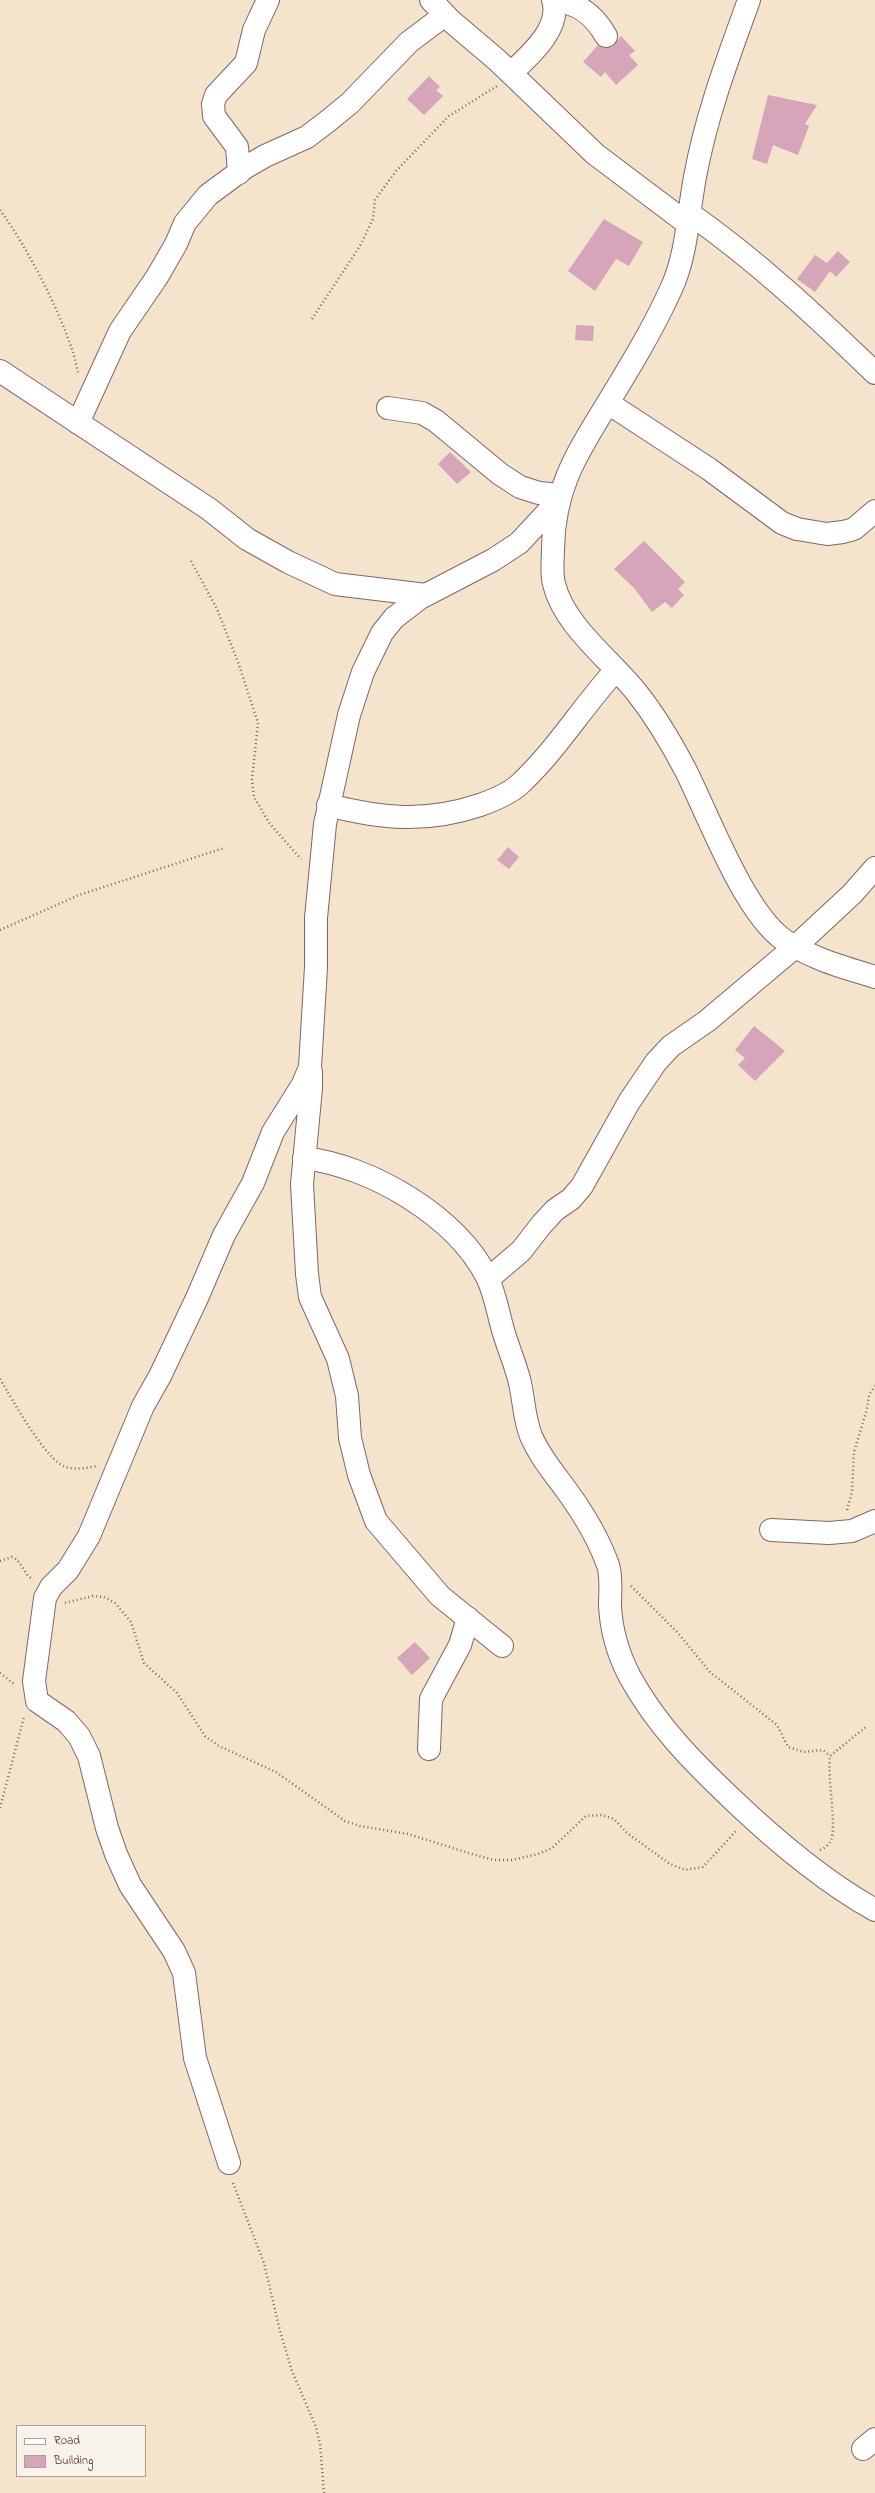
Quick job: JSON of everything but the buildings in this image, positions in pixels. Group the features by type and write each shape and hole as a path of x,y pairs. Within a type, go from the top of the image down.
{"street":[{"path":"239,173 237,147 214,116 213,104 216,95 246,63 254,30 268,0"},
{"path":"511,73 533,51 546,33 555,16 554,0 572,3 581,8 600,26 606,36"},
{"path":"750,0 729,55 704,137 672,288 608,403 591,427 559,498 552,529 554,585 569,615 615,670 637,693 666,736 685,770 729,863 767,924 783,939 817,959 875,976"},
{"path":"78,423 120,331 157,278 176,244 184,223 208,195 265,156 307,137 328,122 350,103 409,42 438,8 511,73 596,154 688,218 737,247 810,310 875,373"},
{"path":"0,371 209,509 247,539 288,562 335,584 426,594"},
{"path":"608,403 709,469 782,523 797,529 827,534 843,532 854,528 875,511"},
{"path":"388,408 422,413 436,421 500,474 520,487 559,498"},
{"path":"502,1646 440,1596 376,1521 359,1475 350,1438 347,1396 338,1359 310,1297 303,1226 304,1158 311,1088 310,1067 319,884 328,805 349,715 363,672 382,633 394,618 426,594 494,560 519,543 559,498"},
{"path":"328,805 359,813 402,819 454,814 492,800 522,783 615,670"},
{"path":"488,1279 521,1251 555,1210 571,1199 582,1186 629,1102 656,1062 671,1046 707,1021 796,946 852,894 875,868"},
{"path":"229,2163 195,2058 184,1973 174,1952 130,1885 107,1828 89,1756 79,1736 66,1721 37,1700 34,1690 48,1592 68,1570 89,1536 124,1456 143,1406 160,1376 194,1305 224,1235 253,1183 273,1132 303,1084 310,1067"},
{"path":"304,1158 324,1160 380,1180 411,1199 457,1237 476,1259 488,1279 520,1381 523,1410 532,1437 543,1458 577,1506 608,1566 611,1618 620,1655 628,1673 667,1732 685,1755 751,1817 802,1860 828,1881 875,1910"},
{"path":"771,1530 852,1531 875,1521"},
{"path":"429,1749 431,1699 460,1645 468,1618"}],"path":[{"path":"312,319 360,246 373,219 375,200 396,171 449,116 494,88 511,73"},
{"path":"0,210 24,246 46,290 69,340 79,378"},
{"path":"191,561 217,610 238,662 258,723 252,778 254,796 270,824 304,862 319,884"},
{"path":"0,930 79,895 224,848"},
{"path":"0,1379 51,1456 66,1467 86,1468 102,1465 124,1456"},
{"path":"836,1532 846,1513 852,1492 858,1437 868,1409 869,1395 875,1386"},
{"path":"0,1561 12,1557 18,1559 27,1576 63,1603 93,1596 104,1597 115,1603 132,1622 144,1663 177,1693 205,1736 219,1746 276,1772 334,1815 360,1826 408,1834 494,1860 512,1860 538,1854 552,1848 586,1816 602,1815 614,1819 627,1833 670,1864 692,1870 703,1867 751,1817"},
{"path":"627,1581 639,1596 678,1633 710,1672 777,1726 788,1748 804,1752 823,1750 830,1756 831,1839 826,1847 802,1860"},
{"path":"0,1808 24,1719 34,1690"},
{"path":"830,1756 866,1727"},
{"path":"229,2163 238,2199 264,2263 280,2331 292,2371 316,2427 320,2444 324,2493"}]}
